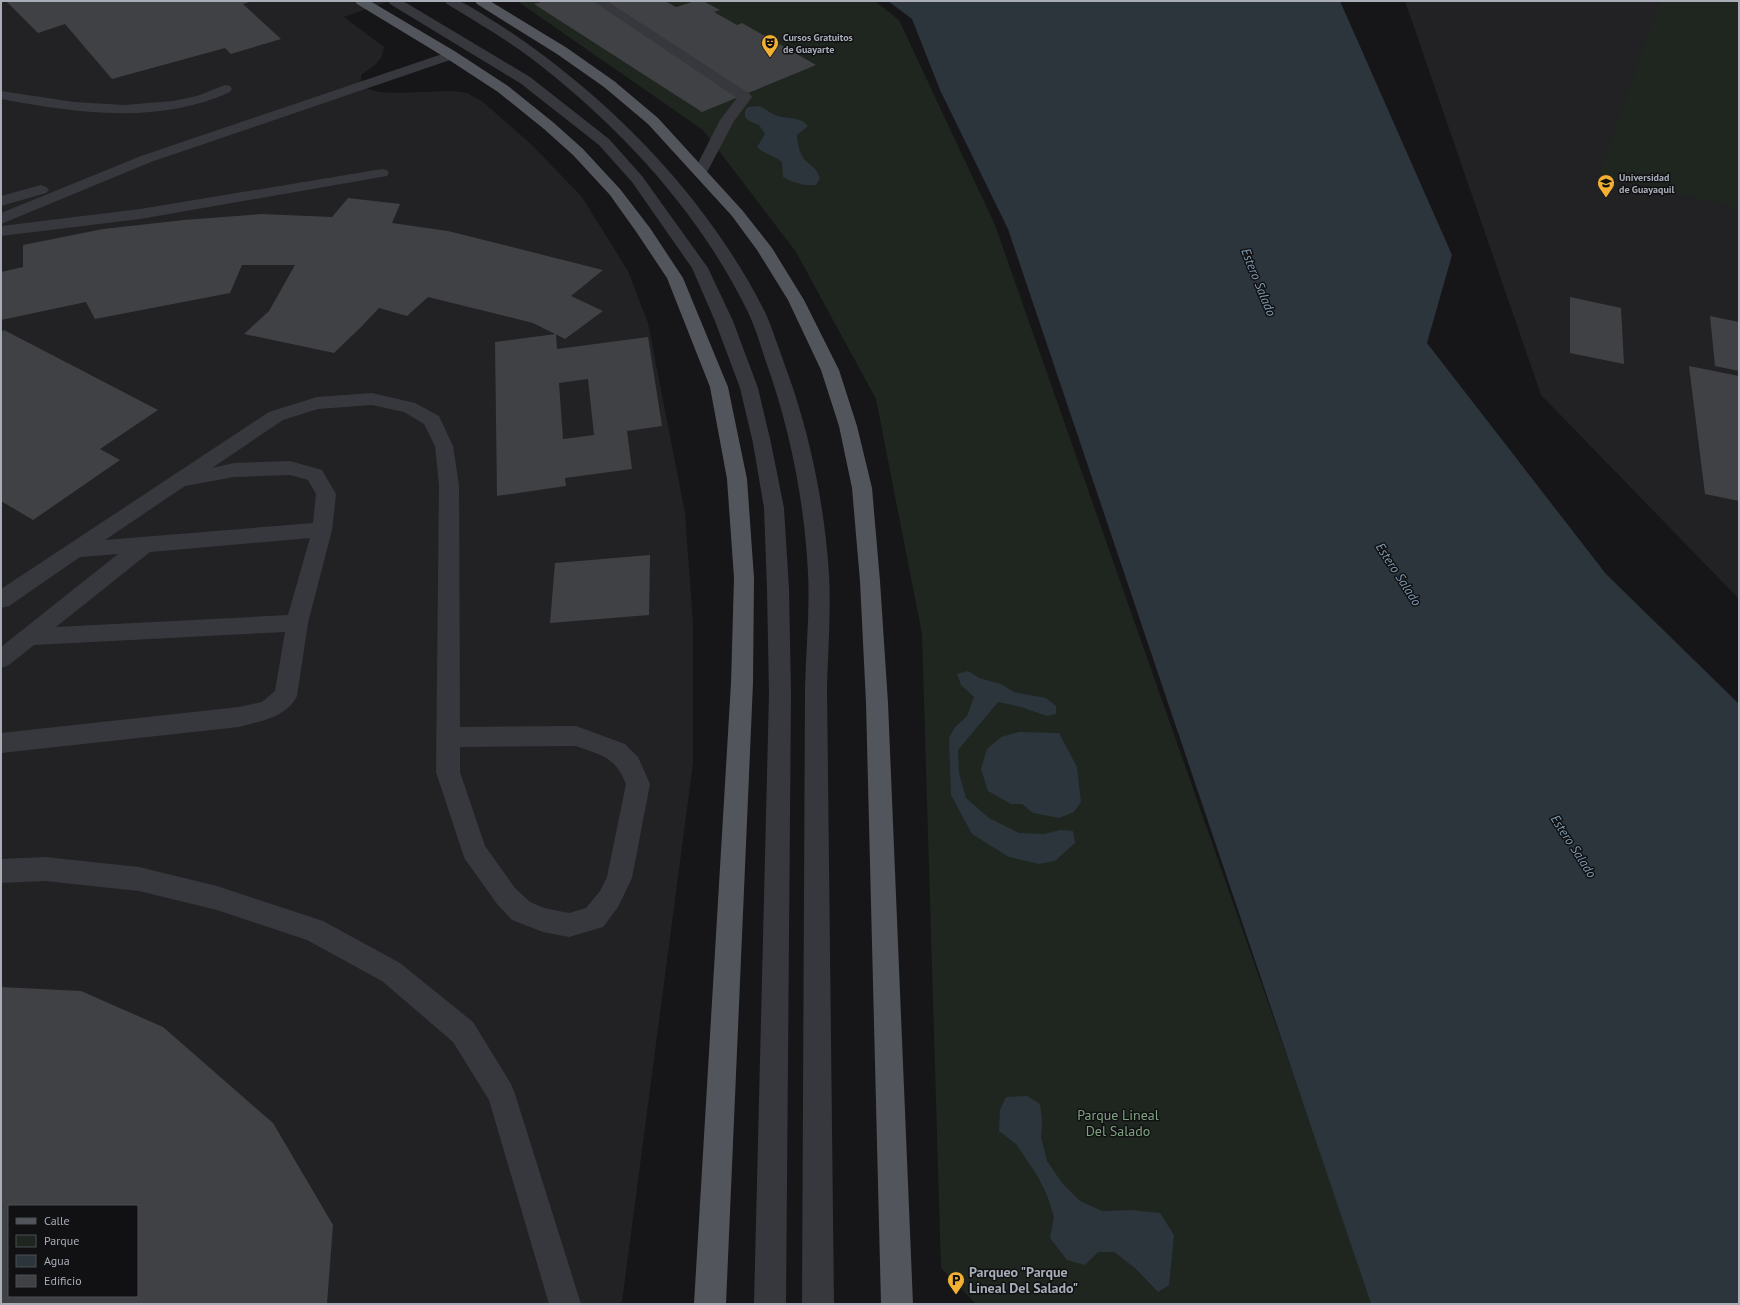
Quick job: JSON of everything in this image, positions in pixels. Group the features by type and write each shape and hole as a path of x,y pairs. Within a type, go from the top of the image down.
{"main road":[{"path":"361,1 451,55 503,89 549,126 578,152 616,192 675,278 719,387 737,480 744,578 742,683 710,1304"},
{"path":"481,1 562,51 609,84 654,120 701,171 737,213 764,248 796,300 830,370 848,426 862,488 870,581 877,703 897,1304"}],"lane":[{"path":"394,1 525,80 604,142 636,179 700,268 724,321 749,388 762,443 774,508 778,604 780,694 770,1304"},
{"path":"451,1 512,39 560,74 626,133 657,166 692,209 728,263 757,314 783,382 798,434 810,494 819,586 816,691 818,1304"},
{"path":"599,1 744,97 726,120 701,171"},
{"path":"1,201 146,160 451,55"},
{"path":"1,95 101,109 157,108 199,100 225,89"},
{"path":"1,220 146,160"},
{"path":"1,231 140,214 382,174"},
{"path":"1,600 276,416 317,403 372,399 408,407 432,420 444,446 449,485 448,737 448,772 474,851 506,896 521,911 544,920 569,925 594,918 609,899 619,878 638,784 630,764 617,751 576,736 448,737"},
{"path":"1,743 239,717 268,710 286,696 297,623 322,530 326,494 316,475 290,468 234,470 174,483"},
{"path":"77,550 322,530"},
{"path":"1,659 144,545"},
{"path":"28,637 297,623"},
{"path":"1,871 45,869 139,879 217,898 314,930 391,972 462,1032 501,1094 565,1304"}],"shaded area":[{"path":"1,1 390,1 344,17 384,47 381,58 375,65 361,75 362,87 379,92 395,93 451,91 467,93 483,102 531,144 582,197 628,271 648,323 685,513 693,623 693,763 622,1302 615,1304 1,1304"},
{"name":"Universidad de Guayaquil","path":"1405,1 1739,1 1739,599 1541,395"}],"green space":[{"name":"Parque Lineal Del Salado","path":"517,1 875,1 899,20 995,225 1314,1133 1371,1304 976,1304 941,1268 922,634 876,399 796,252 703,130"},
{"path":"1660,1 1739,1 1739,208 1599,175"}],"water":[{"name":"Estero Salado","path":"888,1 1340,1 1452,255 1427,343 1606,574 1739,704 1739,1304 1371,1304 1008,229 940,90 912,19"},
{"path":"759,106 775,115 800,120 808,126 797,135 797,140 802,156 818,173 820,178 816,185 799,184 783,177 782,162 757,147 765,134 759,125 749,121 745,117 745,111 748,107"},
{"path":"968,671 979,678 1001,684 1014,692 1046,698 1056,706 1056,714 1047,716 1021,707 998,702 958,750 959,773 966,798 989,818 1019,833 1044,834 1060,830 1073,831 1075,843 1055,861 1039,864 1009,857 972,834 951,795 949,738 955,727 967,716 974,697 961,685 957,674"},
{"path":"1019,732 1059,733 1077,767 1081,802 1074,812 1059,818 1033,813 1022,804 1011,804 988,791 981,769 987,749 1001,737"},
{"path":"1027,1096 1040,1104 1042,1122 1041,1137 1047,1161 1062,1183 1080,1201 1102,1211 1131,1210 1160,1213 1174,1235 1169,1285 1158,1292 1135,1268 1114,1252 1098,1252 1085,1265 1067,1260 1050,1238 1054,1217 1047,1195 1037,1175 1016,1144 999,1131 1000,1110 1006,1097"}],"building":[{"path":"6,1 253,1 243,4 281,39 231,54 225,48 112,79 65,24 38,33"},
{"path":"545,1 665,1 676,7 695,1 703,1 720,10 714,12 737,25 742,23 816,65 702,112 534,4"},
{"path":"348,198 400,204 392,223 448,231 603,270 571,296 603,311 565,339 533,323 428,297 407,316 379,308 334,353 244,334 269,311 295,265 242,265 230,293 95,319 86,302 1,320 1,272 23,267 23,245 103,229 184,220 261,214 332,217"},
{"path":"1570,297 1621,308 1624,364 1570,353"},
{"path":"1710,316 1739,322 1739,371 1715,366"},
{"path":"4,330 158,410 100,449 120,460 33,520 1,501 1,332"},
{"path":"556,334 557,349 648,337 662,426 627,431 632,469 565,478 566,486 497,496 495,342","holes":["588,379 594,435 563,439 559,383"]},
{"path":"1689,366 1739,376 1739,501 1705,494"},
{"path":"650,555 649,615 550,623 555,563"},
{"path":"1,987 81,991 163,1027 273,1123 333,1225 327,1304 1,1304"}],"place":[{"name":"Cursos Gratuitos de Guayarte","path":"770,58"},
{"name":"Universidad de Guayaquil","path":"1606,198"},
{"name":"Parqueo \"Parque Lineal Del Salado\"","path":"956,1295"}]}
